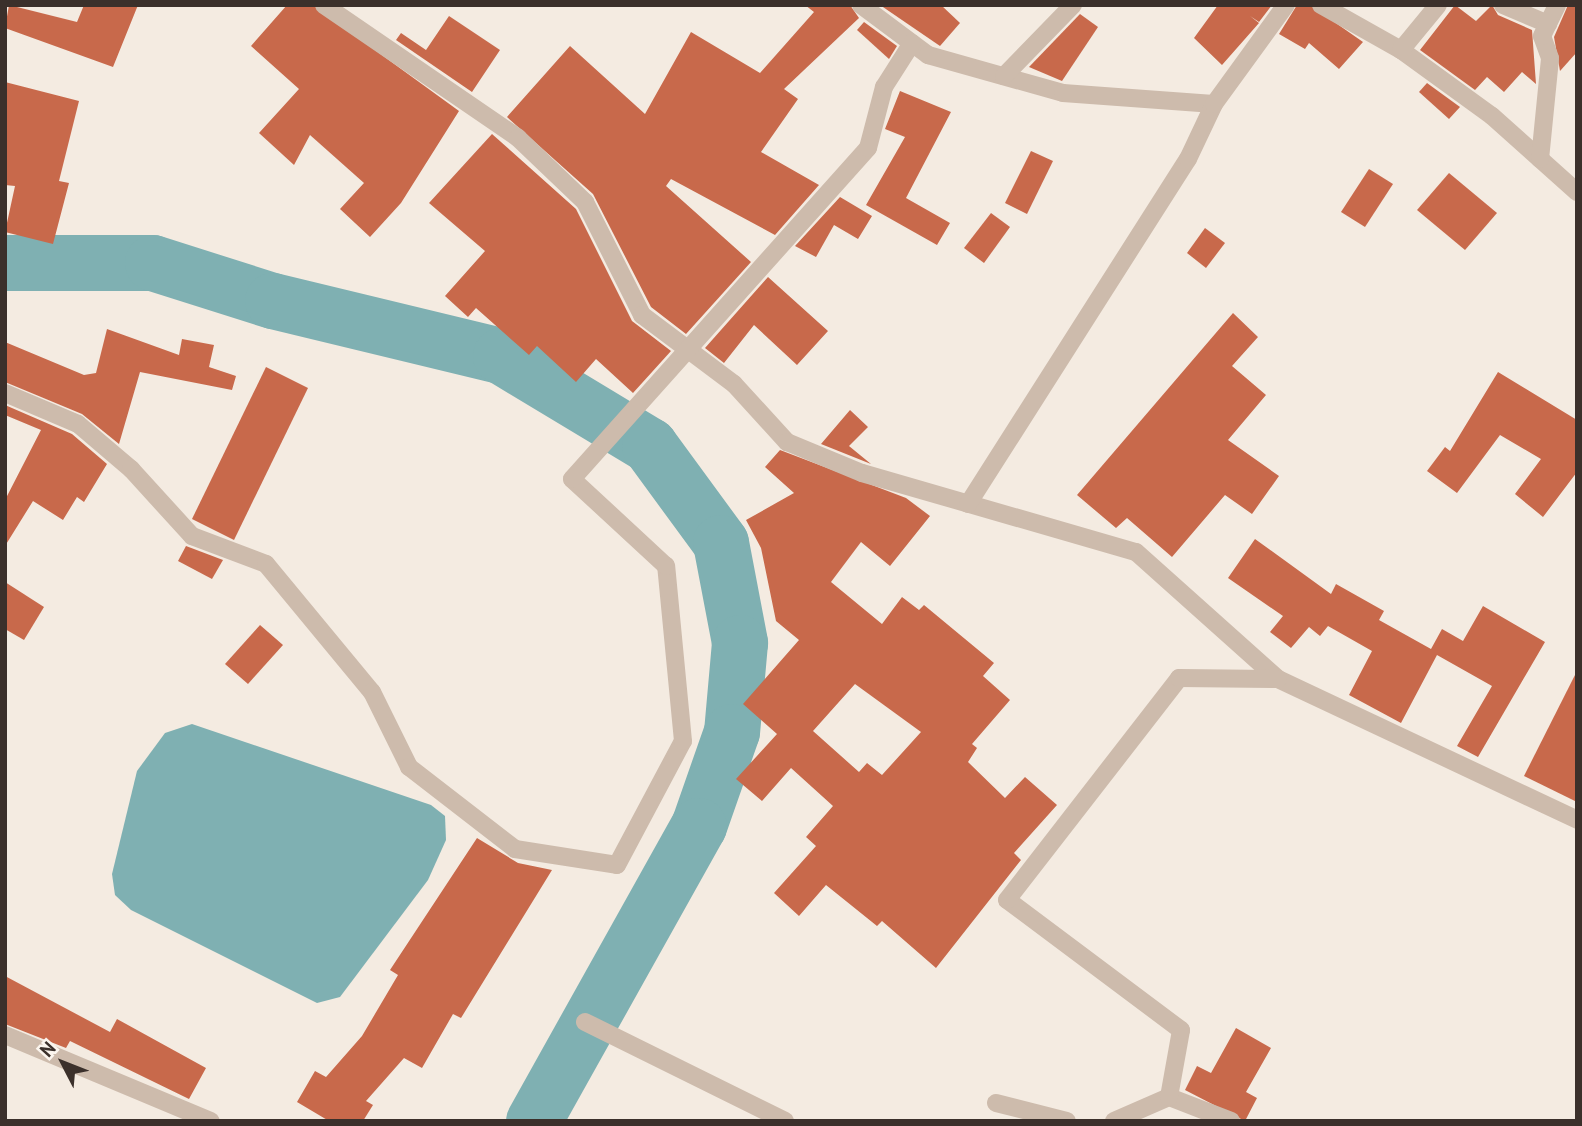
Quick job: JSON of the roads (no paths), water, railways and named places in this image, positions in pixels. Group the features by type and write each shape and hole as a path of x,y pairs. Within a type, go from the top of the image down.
{"street":[{"path":"324,5 518,138 585,202 642,315 734,384 787,442 968,504 1136,552 1278,679 1577,820"},
{"path":"861,5 928,55 1063,93 1214,104"},
{"path":"1004,76 1073,5"},
{"path":"968,504 1188,159 1214,104 1286,5"},
{"path":"1321,5 1401,50 1540,159 1577,192"},
{"path":"1401,50 1438,5"},
{"path":"1503,5 1548,24"},
{"path":"1540,159 1548,24 1557,5"},
{"path":"5,393 78,424 131,469 192,536 266,564 372,692 409,767 515,849 617,865 683,741 666,566 572,479 685,349 868,148 884,87 912,43"},
{"path":"1169,1097 1181,1030 1007,900 1179,678 1278,679"},
{"path":"585,1022 785,1121"},
{"path":"5,1035 211,1121"},
{"path":"1114,1121 1169,1097 1231,1121"},
{"path":"996,1103 1067,1121"}],"water":[{"path":"192,724 431,805 445,816 446,840 428,880 340,997 317,1003 131,910 115,895 112,874 137,771 165,733"}],"waterway":[{"path":"5,263 153,263 273,301 501,356 650,446 721,543 740,643 732,732 699,826 534,1121"}]}
